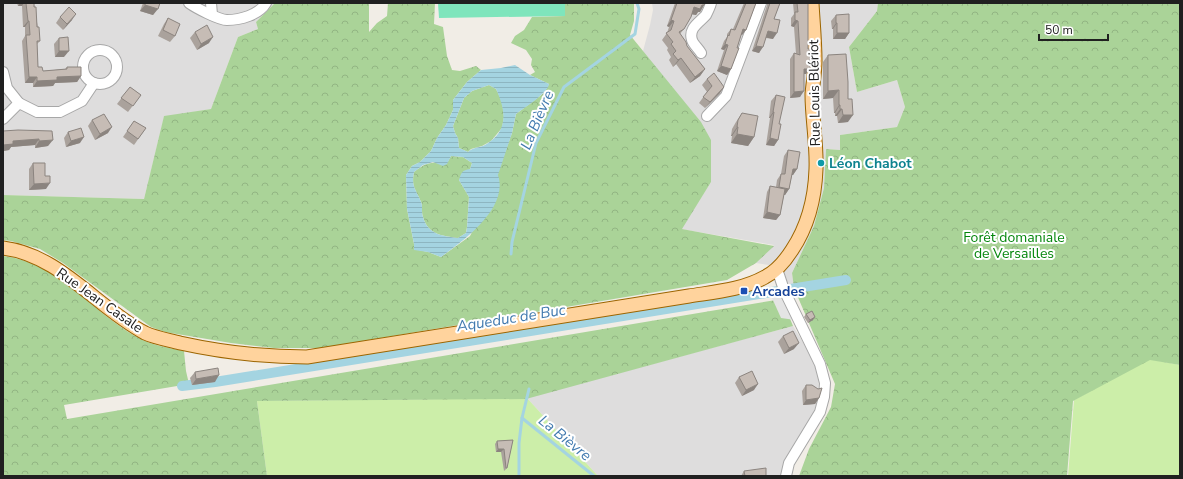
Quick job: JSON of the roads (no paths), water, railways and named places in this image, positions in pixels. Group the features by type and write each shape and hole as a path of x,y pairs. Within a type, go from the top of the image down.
{"main road":[{"name":"Rue Louis Blériot","path":"295,357 307,357 731,289 752,283 777,269 788,256 798,240 807,222 813,198 816,170 812,93 815,60 812,3"},
{"name":"Rue Jean Casale","path":"3,248 12,249 37,257 60,271 128,323 147,334 164,340 193,346 266,356 295,357"}],"street":[{"path":"189,3 212,15 226,20 249,17 263,8 266,3"},
{"path":"211,3 212,15"},
{"path":"701,53 692,39 692,32 695,24 705,16 711,3"},
{"path":"707,116 726,96 762,3"},
{"path":"3,72 7,88 19,103 37,112 60,112 82,101 94,83"},
{"path":"3,119 19,103"},
{"path":"777,269 784,290 820,364 825,383 824,397 820,412 789,463 786,476"}],"water":[{"path":"515,65 530,75 549,84 545,92 516,114 512,133 498,175 500,187 497,199 491,211 482,222 461,242 441,257 428,252 414,250 407,209 406,175 412,166 420,162 431,151 453,110 453,100 467,82 481,70","holes":["489,85 496,89 502,105 502,127 493,139 485,145 472,149 468,152 459,148 458,138 453,126 464,98 472,91","451,156 463,157 472,163 470,169 462,172 459,180 469,197 466,233 458,238 437,234 428,228 423,217 422,204 414,188 413,181 414,172 423,165 433,162 443,166 447,164"]}],"waterway":[{"name":"La Bièvre","path":"511,254 512,242 536,143 564,87 635,34 639,9 637,3"},
{"name":"Aqueduc de Buc","path":"182,386 215,382 846,280"},
{"name":"La Bièvre","path":"519,476 519,443 522,418 529,389"},
{"name":"La Bièvre","path":"522,418 594,476"}],"place":[{"name":"Léon Chabot","path":"821,163"},
{"name":"Arcades","path":"744,291"}],"park label":[{"name":"Forêt domaniale de Versailles","path":"1014,246"}]}
